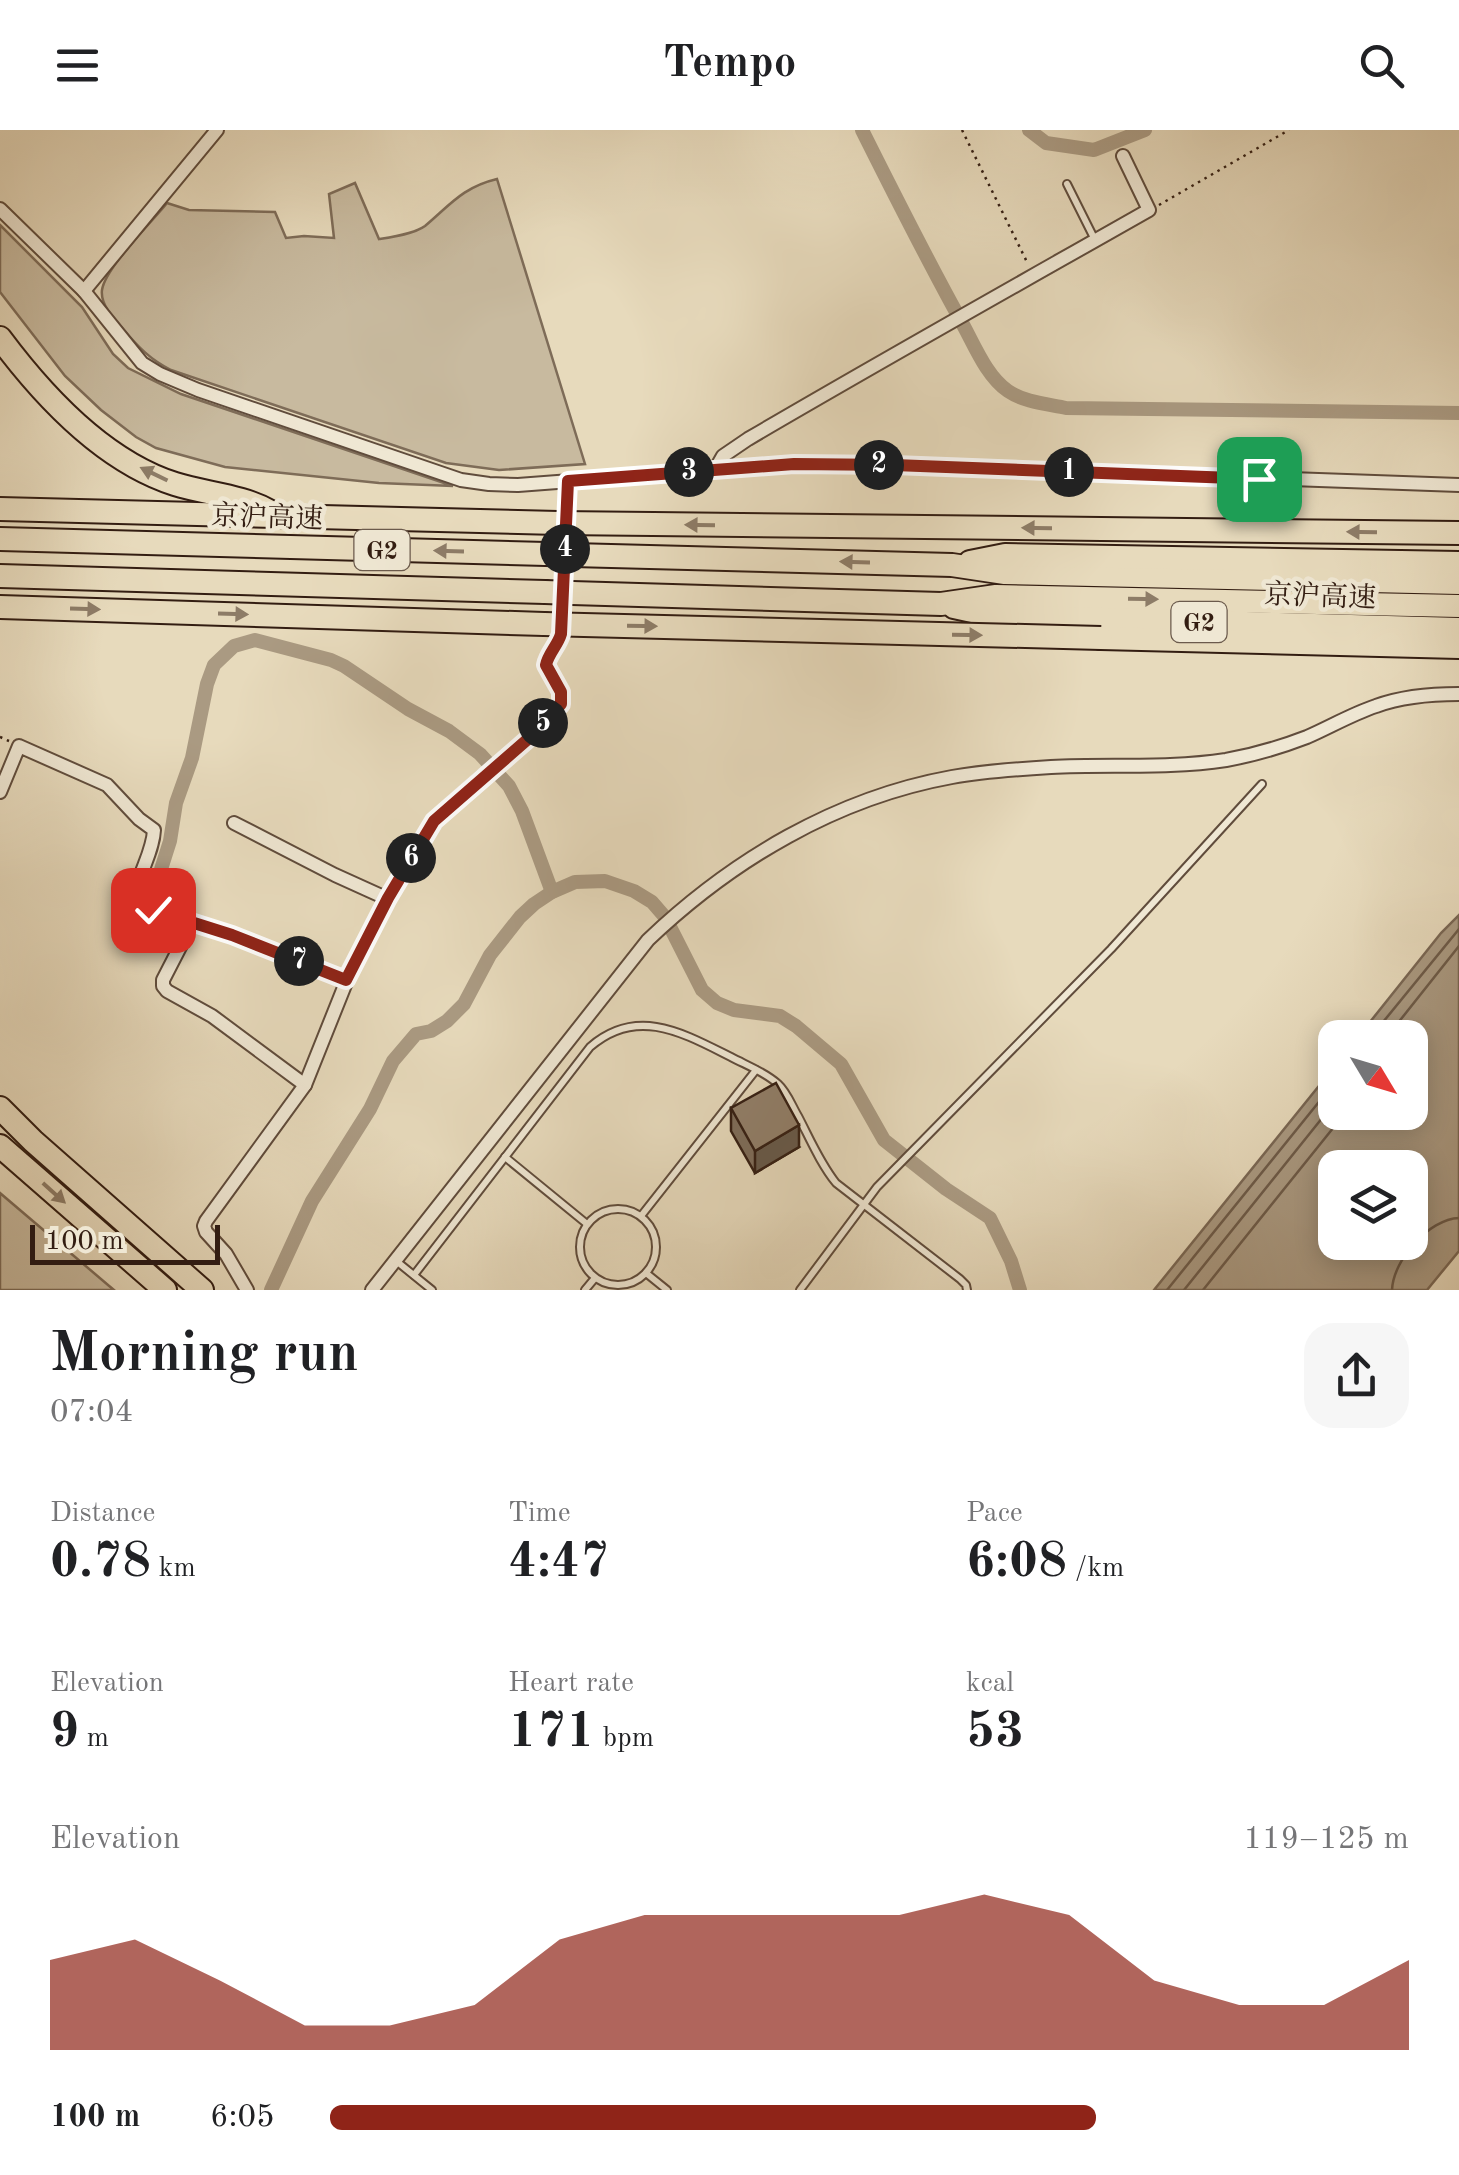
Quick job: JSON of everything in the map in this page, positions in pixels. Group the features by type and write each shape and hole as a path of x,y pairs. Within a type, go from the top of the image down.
{"highway":[{"path":"3,341 63,410 96,440 132,464 172,483 252,501 278,516"},
{"path":"0,509 558,523 1459,533"},
{"name":"京沪高速","path":"0,539 952,565 1004,572 1459,584"},
{"name":"京沪高速","path":"952,565 1005,555 1459,563"},
{"name":"京沪高速","path":"0,576 941,604 996,596 1459,606"},
{"name":"京沪高速","path":"941,604 995,616 1459,629"},
{"path":"0,607 1459,646"},
{"path":"0,1108 202,1290"},
{"path":"0,1146 165,1290"}],"street":[{"path":"84,291 213,135"},
{"path":"716,470 723,456 748,439 1150,210 1123,156"},
{"path":"0,209 84,291 142,363 160,374 461,480 518,485 794,464 1459,486"},
{"path":"507,757 561,704 561,692 546,665 561,634 568,481"},
{"path":"372,1290 631,959 676,913 768,847 818,820 910,786 1001,770 1224,760 1268,751 1401,698 1459,694"},
{"path":"0,792 19,746 107,785 138,819 154,830 135,901 346,980"},
{"path":"248,1290 204,1226 306,1085 346,980 434,821 483,776"},
{"path":"234,823 388,898"},
{"path":"188,920 163,986 212,1016 306,1085"}],"lane":[{"path":"1067,184 1096,241"},
{"path":"800,1290 887,1178 1111,949 1262,784"},
{"path":"414,1275 590,1047 604,1034 642,1024 686,1034 779,1084 825,1170 836,1183 960,1279 968,1290"},
{"path":"641,1216 756,1070"},
{"path":"505,1157 587,1224"},
{"path":"615,1208 641,1216 652,1228 656,1243 654,1259 646,1273 617,1286 595,1278 580,1255 581,1236 587,1224 598,1214 615,1208"},
{"path":"395,1260 432,1290"},
{"path":"646,1273 667,1290"},
{"path":"585,1290 595,1278"}],"path":[{"path":"962,130 1034,277"},
{"path":"1150,210 1289,130"}],"shaded area":[{"path":"497,179 585,464 499,470 446,463 171,370 140,347 103,301 102,290 111,270 167,203 189,210 275,212 286,238 334,238 329,194 355,183 379,239 420,229 466,192"},
{"path":"0,225 82,307 113,354 128,368 181,394 453,486 379,483 225,467 156,448 136,437 65,376 0,292"},
{"path":"0,1193 108,1285 114,1290 0,1290"}],"water":[{"path":"1459,915 1459,1251 1427,1290 1154,1290 1318,1087 1318,1130 1428,1130 1428,1020 1372,1020"}],"building":[{"path":"776,1083 799,1125 755,1151 731,1108"}],"waterway":[{"path":"862,130 981,359 1000,385 1014,395 1066,408 1459,413"},
{"path":"1029,130 1046,143 1094,150 1145,130"},
{"path":"156,885 214,665 234,646 255,640 344,666 480,754 509,786 552,892"},
{"path":"271,1290 312,1201 370,1109 393,1061 416,1034 431,1031 464,1004 490,955 534,904 575,882 605,881 652,902 665,917 702,990 717,1003 734,1010 780,1016 841,1064 884,1140 990,1218 1020,1290"}],"route":[{"path":"153,910 232,935 346,980 434,821 536,732 561,704 561,692 546,665 561,634 568,481 794,464 1259,479"}]}
